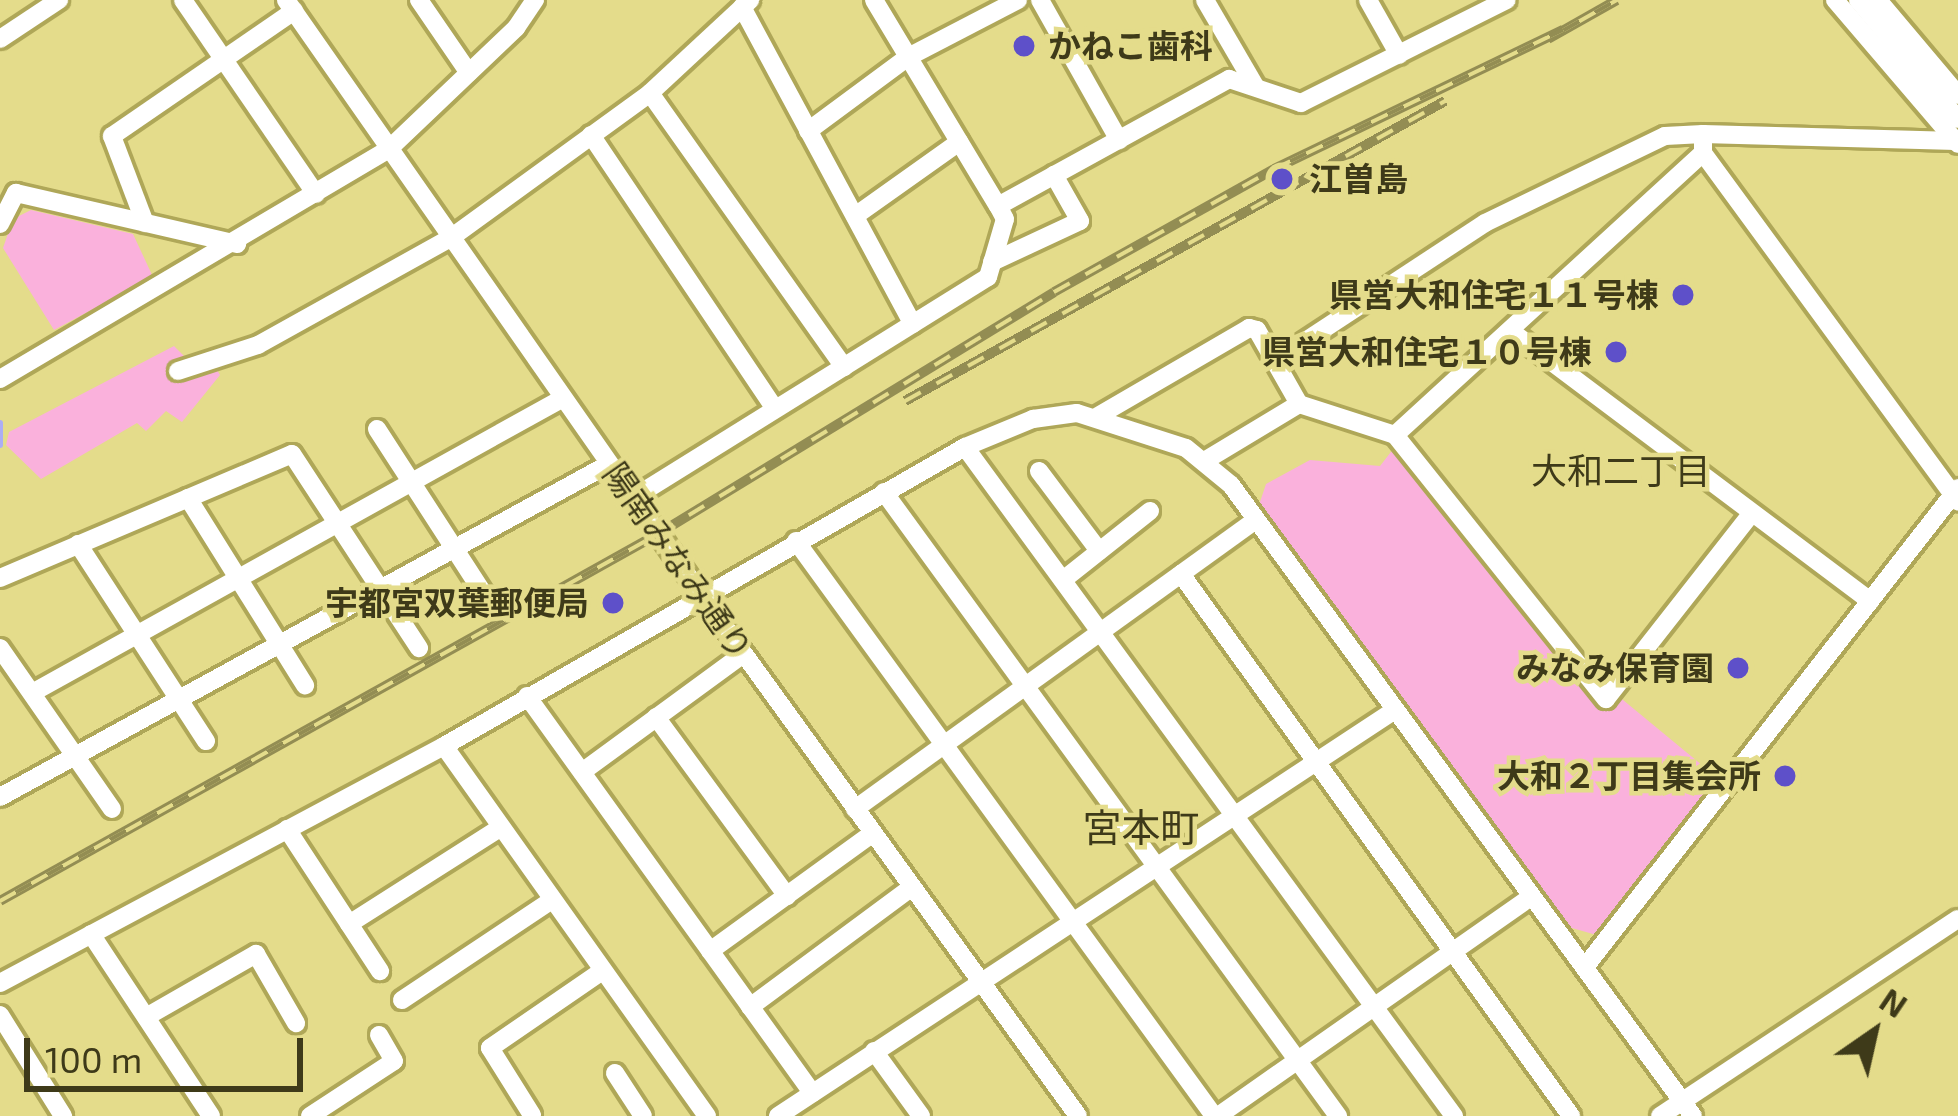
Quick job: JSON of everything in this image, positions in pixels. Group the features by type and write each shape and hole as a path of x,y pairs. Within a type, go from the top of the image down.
{"street":[{"path":"0,38 58,0"},
{"path":"183,0 316,194"},
{"path":"419,0 469,73"},
{"path":"0,379 237,244 390,148 536,0"},
{"path":"633,498 988,277 1005,219 874,0"},
{"path":"808,131 908,58 1018,0"},
{"path":"1040,0 1119,140"},
{"path":"1205,0 1255,86"},
{"path":"1368,0 1399,55"},
{"path":"998,206 1229,79 1301,103 1507,0"},
{"path":"1835,0 1957,142"},
{"path":"1858,0 1958,119"},
{"path":"1878,0 1958,95"},
{"path":"178,371 258,345 452,237 650,92 746,4 808,131 913,324"},
{"path":"145,223 112,136 290,6"},
{"name":"陽南みなみ通り","path":"290,6 743,654 1078,1116"},
{"path":"650,92 844,368"},
{"path":"592,135 776,409"},
{"path":"1275,361 1485,223 1665,136 1703,144 1957,142"},
{"path":"855,216 959,142"},
{"path":"1394,435 1512,332 1703,144"},
{"path":"1585,967 1956,495 1703,144"},
{"path":"992,262 1080,221 1054,175"},
{"path":"0,224 16,193 237,244"},
{"path":"1098,416 1249,328 1299,404"},
{"path":"1512,332 1870,601"},
{"path":"32,693 563,398"},
{"path":"1206,460 1255,423 1299,404 1394,435 1606,700 1751,513"},
{"path":"0,983 444,746 700,593 965,447 1055,413 1098,416 1206,460 1256,520 1688,1109"},
{"path":"377,429 492,607"},
{"path":"965,447 1454,1116"},
{"path":"0,578 292,454 418,648"},
{"path":"0,797 609,464"},
{"path":"1039,471 1099,550"},
{"path":"884,492 1338,1116"},
{"path":"188,498 305,686"},
{"path":"1063,580 1150,511"},
{"path":"855,808 1256,520"},
{"path":"796,541 1216,1116 1532,896"},
{"path":"78,544 206,741"},
{"path":"1181,574 1313,764 1571,1116"},
{"path":"0,648 112,809"},
{"path":"582,772 743,654"},
{"path":"527,696 812,1093"},
{"path":"786,1114 980,980 1395,710"},
{"path":"656,718 787,896"},
{"path":"444,746 707,1116"},
{"path":"349,924 501,827"},
{"path":"287,830 380,971"},
{"path":"710,951 873,833"},
{"path":"750,1007 912,887"},
{"path":"402,1000 553,900"},
{"path":"1660,1116 1688,1109 1958,919"},
{"path":"92,934 211,1116"},
{"path":"146,1017 256,954 296,1023"},
{"path":"532,1115 490,1048 602,971"},
{"path":"0,1015 63,1116"},
{"path":"310,1116 394,1061 379,1036"},
{"path":"874,1051 921,1116"},
{"path":"615,1073 643,1116"}],"shaded area":[{"path":"31,210 133,234 153,277 54,330 3,248 13,219"},
{"path":"174,346 187,359 207,353 220,375 182,422 166,411 146,431 137,423 41,479 6,445 9,432"},
{"path":"1394,448 1604,711 1617,695 1720,780 1600,936 1565,926 1259,505 1266,484 1310,460 1380,466"}],"waterway":[{"path":"0,423 0,445"}],"railway":[{"path":"1548,39 1617,0"},
{"path":"0,901 658,534 1054,292 1274,169 1563,30"},
{"path":"905,401 1445,101"}],"place":[{"name":"かねこ歯科","path":"1024,46"},
{"name":"江曽島","path":"1282,179"},
{"name":"県営大和住宅１１号棟","path":"1683,295"},
{"name":"県営大和住宅１０号棟","path":"1616,352"},
{"name":"宇都宮双葉郵便局","path":"613,603"},
{"name":"みなみ保育園","path":"1738,668"},
{"name":"大和２丁目集会所","path":"1785,776"}],"district":[{"name":"大和二丁目","path":"1621,470"},
{"name":"宮本町","path":"1141,827"}]}
